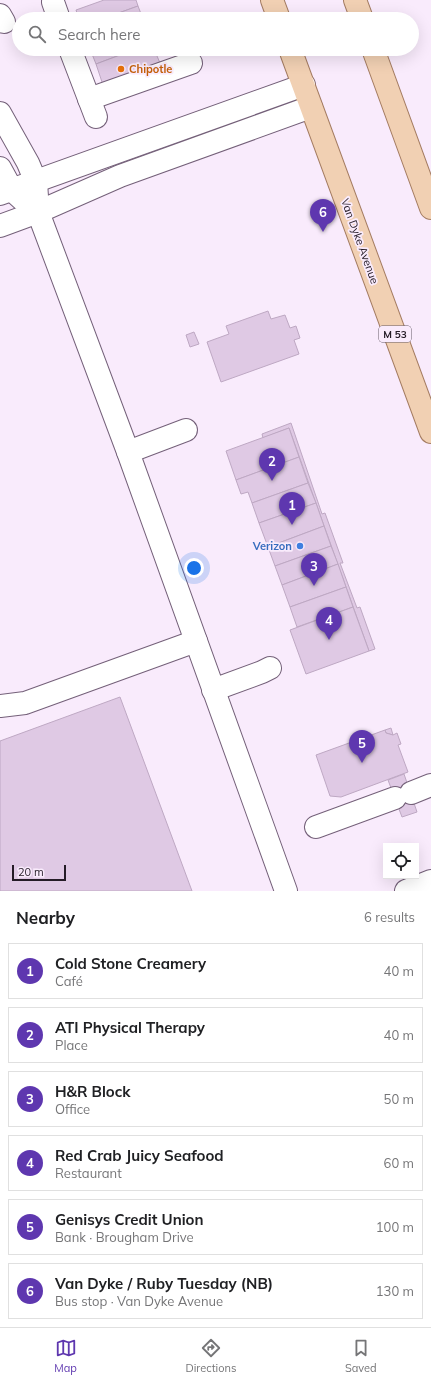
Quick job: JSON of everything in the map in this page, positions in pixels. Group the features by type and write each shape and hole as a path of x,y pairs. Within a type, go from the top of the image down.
{"main road":[{"path":"272,0 276,12"},
{"name":"Van Dyke Avenue","path":"293,56 431,432"},
{"path":"376,56 431,208"}],"street":[{"path":"73,56 92,108 190,63"},
{"path":"6,192 304,85"},
{"path":"0,226 38,212 120,176 311,107"},
{"path":"0,113 28,163 36,182 38,212 128,452 286,891"},
{"path":"0,168 6,192 38,212"},
{"path":"128,452 186,430"},
{"path":"0,706 25,703 98,675 196,641"},
{"path":"213,690 270,668"},
{"path":"316,827 431,785"},
{"path":"406,891 431,881"}],"building":[{"path":"104,0 136,0 138,6 121,12 77,12 76,10"},
{"path":"138,6 140,12 121,12"},
{"path":"93,56 117,56 96,64"},
{"name":"Chipotle","path":"117,56 157,56 160,63 103,85 96,64"},
{"path":"268,311 271,319 285,315 290,328 296,326 300,338 294,340 299,354 221,382 207,342 229,334 226,326"},
{"path":"194,332 199,344 190,347 186,335"},
{"path":"291,423 322,514 325,513 343,563 340,563 357,608 360,607 375,649 369,651 289,428 263,438 262,434"},
{"path":"289,428 299,457 236,480 226,451"},
{"path":"299,457 308,483 252,503 248,492 241,494 236,480"},
{"path":"308,483 316,503 259,523 252,503"},
{"path":"316,503 324,526 268,547 259,523"},
{"name":"Verizon","path":"324,526 331,546 275,566 268,547"},
{"path":"331,546 338,564 282,585 275,566"},
{"path":"338,564 346,587 290,607 282,585"},
{"path":"346,587 353,607 297,627 290,607"},
{"path":"353,607 369,651 306,674 290,630"},
{"path":"120,697 192,891 0,891 0,741"},
{"path":"391,728 393,735 386,733 385,730"},
{"path":"385,730 386,733 393,735 397,733 401,744 398,745 408,772 341,797 330,796 316,755"},
{"path":"404,774 417,812 402,817 388,780"}],"place":[{"name":"Chipotle","path":"121,69"},
{"name":"Van Dyke / Ruby Tuesday (NB)","path":"323,232"},
{"name":"ATI Physical Therapy","path":"272,481"},
{"name":"Cold Stone Creamery","path":"292,525"},
{"name":"Verizon","path":"300,546"},
{"name":"H&R Block","path":"314,586"},
{"name":"Red Crab Juicy Seafood","path":"329,640"},
{"name":"Genisys Credit Union","path":"362,763"}]}
